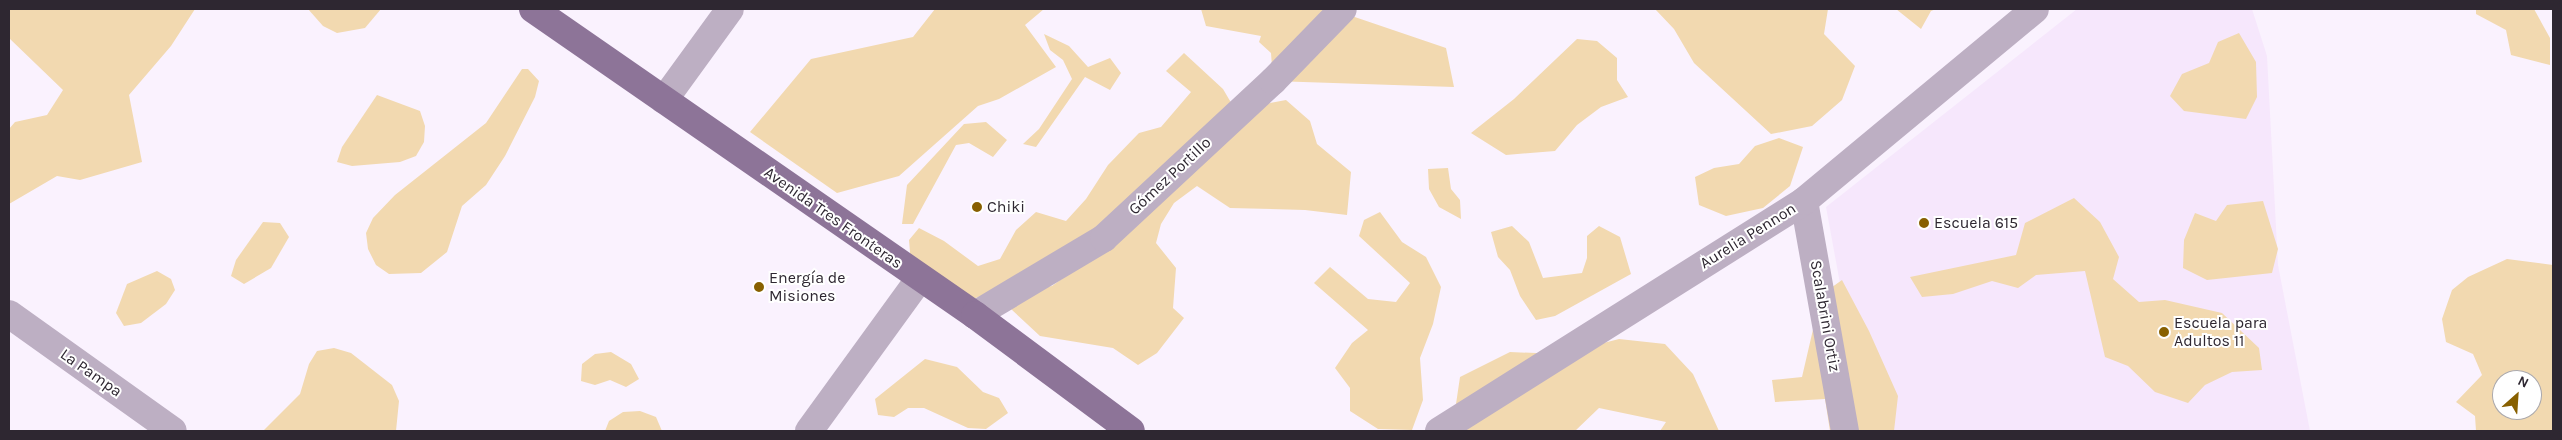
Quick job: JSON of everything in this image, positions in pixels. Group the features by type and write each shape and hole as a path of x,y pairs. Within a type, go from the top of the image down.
{"main road":[{"name":"Avenida Tres Fronteras","path":"533,9 975,315 1130,431"}],"street":[{"path":"664,100 730,9"},
{"name":"Gómez Portillo","path":"975,315 1104,238 1273,82 1343,9"},
{"name":"Aurelia Pennon","path":"1438,431 1804,200 2035,9"},
{"name":"Scalabrini Ortiz","path":"1804,200 1845,431"},
{"path":"809,431 920,278"},
{"name":"La Pampa","path":"9,314 173,431"}],"shaded area":[{"path":"9,9 195,9 171,46 129,95 142,162 80,180 57,176 9,204 9,129 15,122 47,115 63,90 9,38"},
{"path":"308,9 381,9 365,28 337,33 323,26"},
{"path":"935,9 1044,9 1025,25 1056,67 999,99 978,106 899,176 837,193 750,132 811,59 913,37"},
{"path":"1201,9 1341,9 1340,12 1446,48 1454,87 1273,81 1271,53 1259,42 1261,36 1206,26"},
{"path":"1655,9 1828,9 1824,34 1855,66 1842,100 1812,126 1771,134 1694,63 1674,29"},
{"path":"1896,9 1936,9 1931,11 1921,29"},
{"path":"2077,9 2252,9 2267,56 2278,265 2310,431 1867,431 1826,207"},
{"path":"2476,9 2534,9 2550,38 2550,65 2511,55 2506,30 2476,14"},
{"path":"2239,33 2256,62 2257,97 2246,119 2184,111 2170,96 2182,74 2209,63 2218,42"},
{"path":"1044,34 1069,46 1088,67 1110,58 1121,73 1110,90 1085,77 1036,147 1023,144 1039,129 1072,79 1063,60 1050,50"},
{"path":"1577,39 1597,41 1617,58 1617,80 1628,97 1601,107 1577,125 1555,151 1506,155 1471,133 1514,99"},
{"path":"1184,53 1223,89 1233,106 1101,228 1011,284 968,301 911,264 909,240 919,228 944,241 978,266 1000,259 1016,230 1036,212 1066,221 1086,199 1108,165 1139,133 1161,127 1191,92 1166,71"},
{"path":"522,69 528,69 539,81 535,97 505,156 486,185 462,206 447,252 421,273 389,274 376,265 368,249 366,233 373,218 395,195 486,123"},
{"path":"377,95 420,111 425,126 424,142 416,156 400,162 352,166 337,162 342,147"},
{"path":"1286,100 1310,121 1317,144 1351,172 1347,215 1305,210 1230,208 1197,186 1174,203 1161,224 1156,243 1176,268 1173,308 1184,318 1157,353 1138,365 1113,348 1040,336 1011,309 1030,290 1052,286 1081,265 1260,105"},
{"path":"986,122 1007,140 993,157 969,143 956,145 913,224 902,224 907,185 964,124"},
{"path":"1779,138 1803,147 1790,186 1763,208 1726,216 1699,205 1695,177 1714,168 1739,164 1755,146"},
{"path":"1448,168 1451,189 1460,200 1461,219 1439,207 1429,189 1428,169"},
{"path":"2074,198 2100,222 2119,257 2113,279 2139,302 2165,300 2222,313 2259,348 2262,370 2232,372 2205,385 2188,403 2155,392 2128,366 2105,357 2085,271 2036,275 2018,288 1992,281 1953,294 1922,297 1910,277 2016,255 2025,223"},
{"path":"2263,201 2278,249 2272,273 2207,280 2183,268 2184,240 2195,213 2216,221 2227,205"},
{"path":"1380,212 1402,242 1426,257 1441,287 1433,324 1420,358 1423,400 1412,430 1378,429 1350,411 1350,388 1335,368 1352,343 1368,330 1314,283 1330,267 1368,299 1396,302 1410,283 1359,236 1364,220"},
{"path":"263,222 280,223 289,237 271,268 244,284 231,276 236,260"},
{"path":"1512,226 1529,242 1543,278 1582,273 1587,258 1587,236 1599,226 1620,237 1631,274 1555,316 1536,320 1520,296 1510,270 1498,257 1491,232"},
{"path":"2507,259 2553,265 2553,431 2476,431 2475,416 2456,402 2482,375 2473,354 2446,342 2442,319 2452,290 2468,277"},
{"path":"157,271 171,279 175,290 166,304 141,323 124,326 116,313 127,284"},
{"path":"1842,280 1869,331 1898,396 1894,431 1830,431 1825,399 1775,402 1772,380 1802,377 1821,295"},
{"path":"1619,339 1665,344 1693,374 1719,431 1660,431 1666,422 1599,408 1575,431 1452,431 1460,377 1510,352 1561,354"},
{"path":"334,348 351,353 392,385 399,401 396,431 263,431 300,394 309,364 317,351"},
{"path":"611,352 631,364 639,379 626,387 610,380 595,385 581,381 582,364 595,354"},
{"path":"925,359 957,367 983,392 999,398 1008,413 986,429 968,428 924,408 908,408 894,417 878,415 875,399"},
{"path":"640,411 656,417 662,431 605,431 609,421 623,412"}],"place":[{"name":"Chiki","path":"977,207"},
{"name":"Escuela 615","path":"1924,223"},
{"name":"Energía de Misiones","path":"759,287"},
{"name":"Escuela para Adultos 11","path":"2164,332"}]}
